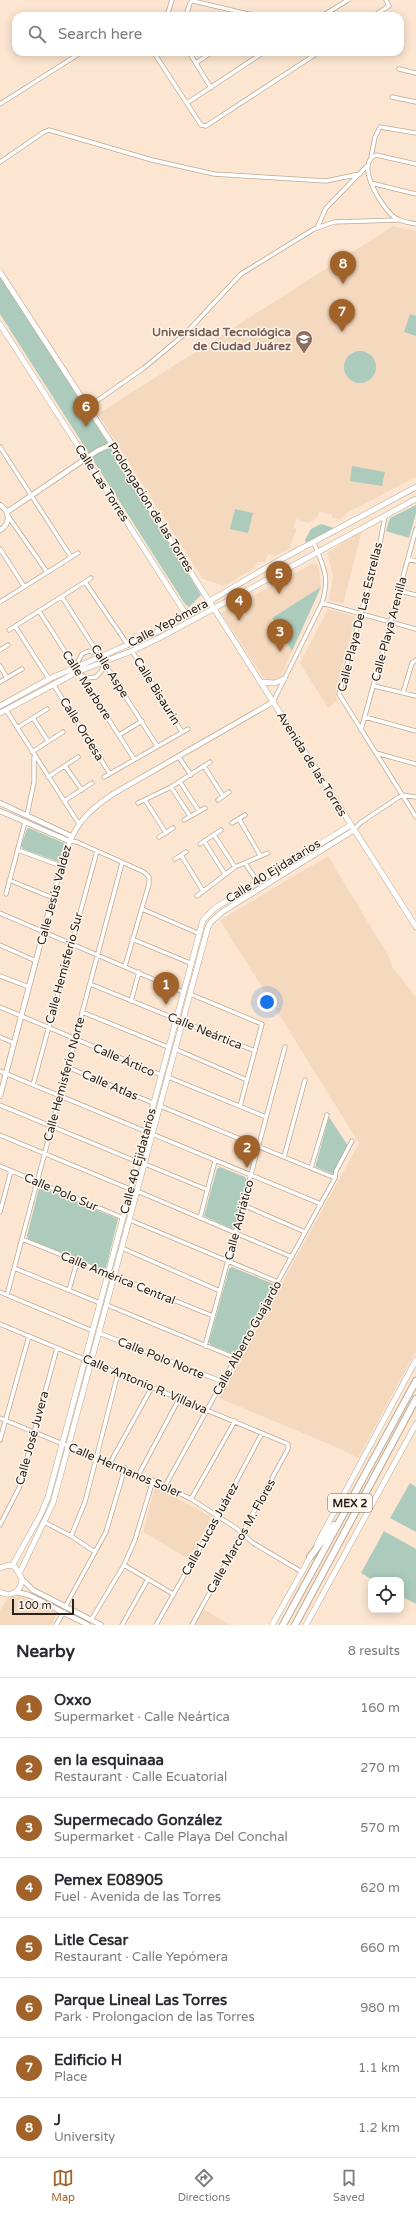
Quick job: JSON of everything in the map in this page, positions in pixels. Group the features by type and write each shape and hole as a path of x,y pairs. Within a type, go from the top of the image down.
{"highway":[{"name":"MEX 2","path":"283,1625 416,1381"},
{"name":"MEX 2","path":"295,1625 416,1399"},
{"path":"402,1425 416,1405"},
{"path":"310,1558 349,1506"},
{"path":"299,1625 305,1606"}],"main road":[{"name":"Prolongacion de las Torres","path":"0,272 112,444 124,467 209,601"},
{"name":"Calle Las Torres","path":"0,324 186,615"},
{"name":"Calle Yepómera","path":"0,713 53,684 76,669 101,656 128,645 186,615 416,487"},
{"name":"Calle Yepómera","path":"1,704 49,679 76,669 104,662 132,651 318,553 416,499"},
{"name":"Avenida de las Torres","path":"209,601 416,927"},
{"path":"186,615 194,618"},
{"path":"260,682 275,683 284,679"},
{"name":"Calle 40 Ejidatarios","path":"12,1566 46,1504 198,933 203,920 209,912 257,881 352,828"},
{"name":"Calle 40 Ejidatarios","path":"20,1572 53,1503 138,1191 205,936 211,922 222,912 352,828"},
{"path":"272,1625 310,1558 416,1360"},
{"path":"306,1625 416,1424"},
{"path":"28,1537 34,1540"},
{"path":"0,1568 12,1566 20,1572 22,1579 22,1584 16,1592 9,1595 0,1594"}],"street":[{"path":"168,12 172,0"},
{"path":"328,12 348,0"},
{"path":"379,12 389,6 386,0"},
{"path":"187,12 190,3 193,1 240,12"},
{"path":"0,104 76,56"},
{"path":"156,56 201,125 206,126 312,56"},
{"path":"192,56 211,88"},
{"path":"196,63 206,56"},
{"path":"187,103 258,56"},
{"path":"399,69 416,73"},
{"path":"392,97 416,102"},
{"path":"399,220 388,212 371,183 368,166 377,130 380,127 386,126 416,133"},
{"path":"0,162 49,130 152,160 214,174 326,181 360,174"},
{"path":"370,158 376,155 416,164"},
{"path":"317,228 326,208 368,166"},
{"path":"371,183 416,194"},
{"path":"88,407 144,368 186,333 241,274 317,228 341,222 399,220 416,224"},
{"path":"0,530 6,525 8,514 32,494 86,458 112,444"},
{"path":"0,447 32,494 71,558"},
{"path":"0,504 46,572"},
{"name":"Calle Playa De Las Estrellas","path":"385,516 380,543 339,694 416,817"},
{"name":"Calle Playa Arenilla","path":"362,730 416,529"},
{"path":"273,702 322,603 326,591 327,576 314,543"},
{"path":"0,549 24,586"},
{"path":"0,602 78,553"},
{"path":"408,559 416,561"},
{"path":"9,630 91,578"},
{"name":"Calle Bisaurin","path":"85,582 128,645"},
{"path":"400,591 416,595"},
{"name":"Calle Aspe","path":"62,597 157,746"},
{"path":"322,603 416,629"},
{"name":"Calle Marbore","path":"39,611 134,759"},
{"path":"15,626 49,679"},
{"path":"0,650 8,645"},
{"path":"101,656 89,651 82,654 76,661 76,669 87,678 96,678 102,670 104,662"},
{"name":"Calle Bisaurin","path":"132,651 182,732"},
{"path":"403,693 415,660"},
{"path":"0,666 7,678"},
{"path":"0,682 22,669"},
{"name":"Calle Ordesa","path":"53,684 110,774"},
{"path":"374,686 416,696"},
{"name":"Calle Jesús Valdez","path":"0,1096 61,866 71,836 79,824 105,799 178,755 273,702"},
{"path":"17,728 47,709"},
{"path":"6,710 79,824"},
{"path":"365,717 416,731"},
{"path":"33,718 48,741"},
{"path":"119,735 142,721"},
{"path":"104,777 188,729"},
{"path":"33,754 48,741 63,732"},
{"path":"376,753 416,764"},
{"path":"27,815 34,782 33,754"},
{"path":"178,755 191,775"},
{"path":"48,776 78,757"},
{"path":"138,803 180,782 210,762"},
{"path":"65,766 82,790"},
{"path":"204,766 224,796"},
{"path":"180,782 199,811"},
{"path":"64,801 92,783"},
{"path":"171,787 190,816"},
{"path":"218,800 229,792"},
{"path":"352,828 402,795 416,797"},
{"path":"145,800 166,832"},
{"path":"0,803 71,836 77,842"},
{"path":"184,820 205,808"},
{"path":"0,811 69,841 77,842 144,872 149,877 149,884 125,966"},
{"path":"232,823 245,815"},
{"path":"239,819 260,855"},
{"path":"6,894 25,822"},
{"path":"159,837 173,828"},
{"path":"200,844 221,830"},
{"path":"214,835 235,867"},
{"path":"204,841 226,874"},
{"path":"18,850 61,866"},
{"name":"Calle Hemisferio Sur","path":"33,1085 97,851"},
{"path":"175,859 186,852"},
{"path":"197,896 235,867 260,855 268,853"},
{"path":"181,855 203,891"},
{"name":"Calle Hemisferio Norte","path":"7,1295 122,862"},
{"path":"245,863 257,881"},
{"path":"9,880 53,898"},
{"path":"142,909 205,936"},
{"path":"0,913 44,930 183,992"},
{"path":"132,939 190,963"},
{"path":"0,945 36,961"},
{"path":"131,1001 139,972"},
{"path":"0,976 29,987"},
{"name":"Calle Neártica","path":"90,984 182,1023 255,1051"},
{"path":"190,994 262,1024 240,1106"},
{"name":"Calle Ártico","path":"0,1007 160,1075"},
{"path":"82,1012 168,1047"},
{"path":"0,1037 14,1043"},
{"name":"Calle Adriático","path":"205,1346 285,1047"},
{"path":"175,1049 247,1080"},
{"name":"Calle Atlas","path":"67,1067 153,1103"},
{"path":"0,1071 321,1204"},
{"name":"Calle Ártico","path":"168,1077 266,1117"},
{"path":"284,1157 305,1080"},
{"path":"0,1104 138,1162"},
{"path":"160,1106 335,1178"},
{"path":"311,1168 327,1114"},
{"path":"0,1135 130,1189"},
{"name":"Calle Alberto Guajardo","path":"165,1486 321,1204 352,1141"},
{"path":"200,1218 215,1161"},
{"path":"145,1164 208,1190"},
{"name":"Calle Polo Sur","path":"0,1166 123,1218"},
{"path":"0,1212 11,1171"},
{"path":"138,1191 235,1234 292,1257"},
{"path":"243,1205 305,1232"},
{"path":"130,1220 278,1282"},
{"name":"Calle América Central","path":"22,1239 213,1316"},
{"path":"122,1248 220,1291"},
{"path":"69,1290 77,1262"},
{"path":"14,1268 100,1303"},
{"path":"0,1292 93,1331"},
{"path":"107,1305 236,1358"},
{"name":"Calle Antonio R. Villalva","path":"0,1324 235,1421 289,1446"},
{"name":"Calle Polo Norte","path":"99,1333 223,1382"},
{"path":"0,1440 29,1336"},
{"name":"Calle José Juvera","path":"0,1525 17,1494 57,1348"},
{"path":"72,1536 85,1502 118,1373"},
{"path":"110,1463 152,1387"},
{"path":"139,1474 179,1399"},
{"name":"Calle Hermanos Soler","path":"0,1418 125,1468 191,1499 218,1516 253,1543 302,1572"},
{"path":"191,1499 235,1421"},
{"name":"Calle Lucas Juárez","path":"156,1625 218,1516 262,1433"},
{"name":"Calle Marcos M. Flores","path":"192,1625 243,1534 289,1446"},
{"path":"65,1607 106,1532 125,1468"},
{"path":"91,1620 124,1564 140,1524 153,1480"},
{"path":"44,1522 72,1536 95,1552"},
{"path":"124,1564 173,1594"},
{"path":"22,1579 28,1587 101,1625"},
{"path":"122,1625 148,1579"},
{"path":"16,1592 29,1595 88,1625"},
{"path":"56,1625 64,1612"}],"shaded area":[{"name":"Universidad Tecnológica de Ciudad Juárez","path":"393,226 416,231 416,477 347,513 340,520 332,517 332,514 319,512 317,518 308,523 296,519 293,529 297,528 289,549 275,556 268,554 265,562 257,562 255,568 224,586 203,579 98,414"},
{"path":"362,531 343,604 329,600 333,576 327,553"},
{"path":"312,564 316,564 319,568 321,587 272,618 292,651 279,680 274,682 263,677 221,613"},
{"path":"328,609 354,616 355,619 336,690 337,701 328,708 300,663"},
{"path":"328,856 389,957 392,967 416,997 416,1351 358,1458 343,1450 219,1398 359,1143 220,920"},
{"path":"155,1487 210,1516 211,1518 189,1559 143,1532"},
{"path":"19,1596 28,1598 57,1613 52,1625 0,1625 0,1611 8,1597"},
{"path":"203,1609 230,1625 194,1625"}],"green space":[{"path":"0,275 88,407 117,458 115,461 137,490 201,595 189,607 185,604 0,314"},
{"path":"410,314 416,316 416,336 404,332"},
{"path":"357,351 363,351 373,358 376,367 375,373 369,380 363,383 357,383 347,376 344,370 344,364 351,354"},
{"path":"352,466 385,472 382,486 350,481"},
{"path":"416,505 416,513 409,538 386,531 390,518"},
{"path":"235,509 253,513 248,533 230,529"},
{"path":"321,524 334,528 306,543 305,540 311,529"},
{"path":"321,587 317,596 292,651 272,618"},
{"path":"29,828 64,843 59,862 23,849 21,846 27,829"},
{"path":"329,1117 348,1146 333,1174 316,1167"},
{"path":"220,1167 245,1177 247,1180 235,1227 232,1229 204,1216 217,1169"},
{"path":"41,1187 118,1219 106,1268 103,1269 28,1239 27,1236 39,1188"},
{"path":"232,1267 273,1284 236,1353 233,1354 211,1345 209,1342 229,1269"},
{"path":"410,1483 416,1487 416,1532 390,1518"},
{"path":"384,1531 416,1549 416,1604 404,1598 404,1577 368,1577 361,1573"}],"place":[{"name":"J","path":"343,284"},
{"name":"Edificio H","path":"342,332"},
{"name":"Universidad Tecnológica de Ciudad Juárez","path":"304,354"},
{"name":"Parque Lineal Las Torres","path":"86,427"},
{"name":"Litle Cesar","path":"279,594"},
{"name":"Pemex E08905","path":"239,621"},
{"name":"Supermecado González","path":"280,652"},
{"name":"Oxxo","path":"166,1005"},
{"name":"en la esquinaaa","path":"247,1168"}]}
